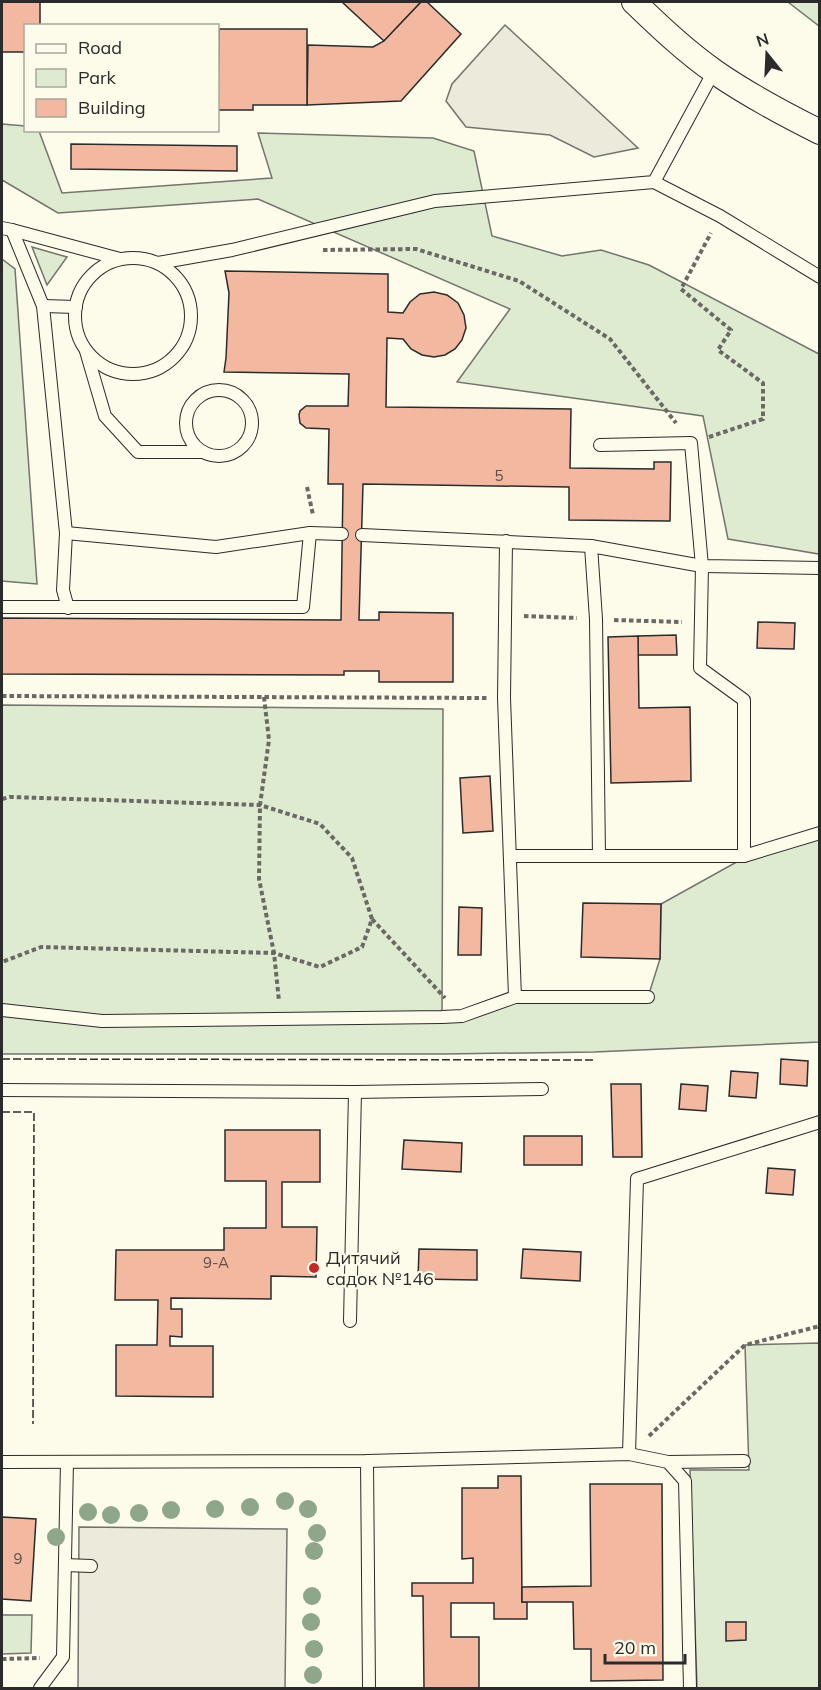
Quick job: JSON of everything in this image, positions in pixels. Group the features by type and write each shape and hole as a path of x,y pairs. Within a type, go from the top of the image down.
{"street":[{"path":"634,2 668,35 714,71 779,111 819,132"}],"lane":[{"path":"654,182 714,71"},
{"path":"158,263 232,250 435,201 654,182 720,216 819,277"},
{"path":"7,229 120,259"},
{"path":"7,229 43,306 66,534 63,590 68,608"},
{"path":"85,349 99,363 116,372 135,374 154,370 171,360 184,345 191,327 191,308 186,289 174,274 158,263 139,258 120,259 104,265 91,276 81,290 76,307 77,331 85,349 105,416 138,452 203,452 224,456 234,452 249,438 252,427 252,417 242,398 222,389 211,390 192,403 187,413 188,435 194,445 203,452"},
{"path":"43,306 76,307"},
{"path":"600,445 691,448 702,566 700,668 744,700 744,856"},
{"path":"66,534 216,547 310,533 342,534"},
{"path":"2,607 303,607 310,533"},
{"path":"362,535 591,546 702,566 819,568"},
{"path":"506,541 504,698 515,997"},
{"path":"591,546 596,619 599,856"},
{"path":"510,856 744,856 819,833"},
{"path":"2,1010 102,1021 462,1016 515,997 648,997"},
{"path":"2,1090 356,1092 542,1089"},
{"path":"350,1321 356,1092"},
{"path":"629,1454 637,1179 819,1122"},
{"path":"2,1462 367,1461 629,1454 668,1462 744,1461"},
{"path":"40,1689 63,1657 67,1461"},
{"path":"367,1461 369,1689"},
{"path":"668,1462 685,1481 690,1689"},
{"path":"65,1565 91,1566"}],"path":[{"path":"313,250 417,249 519,281 610,339 691,448 710,436 763,419 763,383 718,350 731,330 681,289 720,216"},
{"path":"307,487 314,520"},
{"path":"2,696 504,698"},
{"path":"264,697 269,740 260,805 259,879 274,953 280,1019"},
{"path":"2,799 10,797 260,805 320,824 352,858 372,919 462,1016"},
{"path":"2,962 41,947 274,953 320,967 363,947 372,919"},
{"path":"629,1454 746,1345 819,1326"},
{"path":"2,1659 63,1657"}],"green space":[{"path":"788,2 819,2 819,26"},
{"path":"2,124 24,126 24,132 39,132 62,193 272,178 258,133 433,138 474,151 492,236 562,256 601,250 649,265 819,354 819,554 728,539 703,416 457,382 510,309 258,199 58,213 2,180"},
{"path":"32,247 67,257 47,285"},
{"path":"2,259 15,269 37,584 2,581"},
{"path":"2,705 443,709 442,1017 515,997 648,997 660,959 661,904 751,854 819,833 819,1042 594,1052 2,1054"},
{"path":"819,1343 819,1688 697,1688 690,1470 749,1470 745,1345"},
{"path":"2,1615 32,1615 31,1653 2,1654"}],"shaded area":[{"path":"505,25 638,148 594,157 550,135 466,127 446,101 452,84"},
{"path":"79,1527 287,1529 285,1688 78,1688"}],"building":[{"path":"2,2 40,2 40,24 24,24 24,52 2,52"},
{"path":"342,2 421,2 384,41"},
{"path":"421,2 427,2 461,34 401,101 307,105 308,45 373,47 384,41"},
{"path":"219,29 307,29 307,105 253,105 253,110 219,110"},
{"path":"71,144 237,146 237,171 71,169"},
{"path":"225,271 388,274 388,312 403,313 410,302 420,294 434,292 447,295 458,303 464,315 466,328 462,340 455,349 445,355 434,357 422,355 411,349 403,339 387,338 386,407 571,409 570,468 654,469 654,462 671,462 670,521 569,520 569,487 363,484 359,620 379,620 379,612 453,613 453,682 379,682 379,671 344,671 344,675 2,674 2,618 341,620 343,484 328,484 329,429 306,428 300,423 299,415 306,406 348,406 349,374 224,372 229,293"},
{"path":"758,622 795,623 794,649 757,648"},
{"path":"676,635 677,655 638,655 638,636"},
{"path":"638,636 639,708 690,707 691,781 611,783 608,637"},
{"path":"490,776 493,831 463,833 460,778"},
{"path":"583,903 661,904 660,959 581,957"},
{"path":"459,907 482,908 481,955 458,955"},
{"path":"781,1059 808,1061 807,1086 780,1084"},
{"path":"731,1071 758,1073 756,1098 729,1096"},
{"path":"611,1084 641,1084 642,1157 613,1157"},
{"path":"681,1084 708,1086 706,1111 679,1109"},
{"path":"225,1130 320,1130 320,1182 282,1182 282,1227 317,1227 316,1277 271,1276 271,1299 171,1298 171,1309 182,1309 182,1337 170,1336 170,1346 213,1346 213,1397 116,1396 116,1345 157,1345 158,1300 115,1300 116,1250 224,1250 224,1228 266,1228 266,1181 225,1181"},
{"path":"524,1136 582,1136 582,1165 524,1165"},
{"path":"404,1140 462,1143 461,1172 402,1169"},
{"path":"768,1168 795,1170 793,1195 766,1193"},
{"path":"419,1249 477,1250 477,1280 418,1279"},
{"path":"523,1249 581,1252 580,1281 521,1278"},
{"path":"498,1476 521,1476 522,1602 527,1602 527,1619 494,1619 494,1603 451,1603 451,1637 479,1637 479,1688 424,1688 423,1596 412,1596 412,1583 473,1583 473,1558 462,1559 462,1488 498,1488"},
{"path":"590,1484 662,1484 663,1680 591,1681 591,1649 574,1649 573,1602 522,1602 522,1587 591,1586"},
{"path":"2,1517 36,1519 31,1601 2,1599"},
{"path":"726,1622 746,1622 746,1640 726,1641"}],"fence":[{"path":"2,1059 596,1060"},
{"path":"2,1112 34,1112 33,1424"}],"place":[{"name":"Дитячий садок №146","path":"314,1268"}]}
